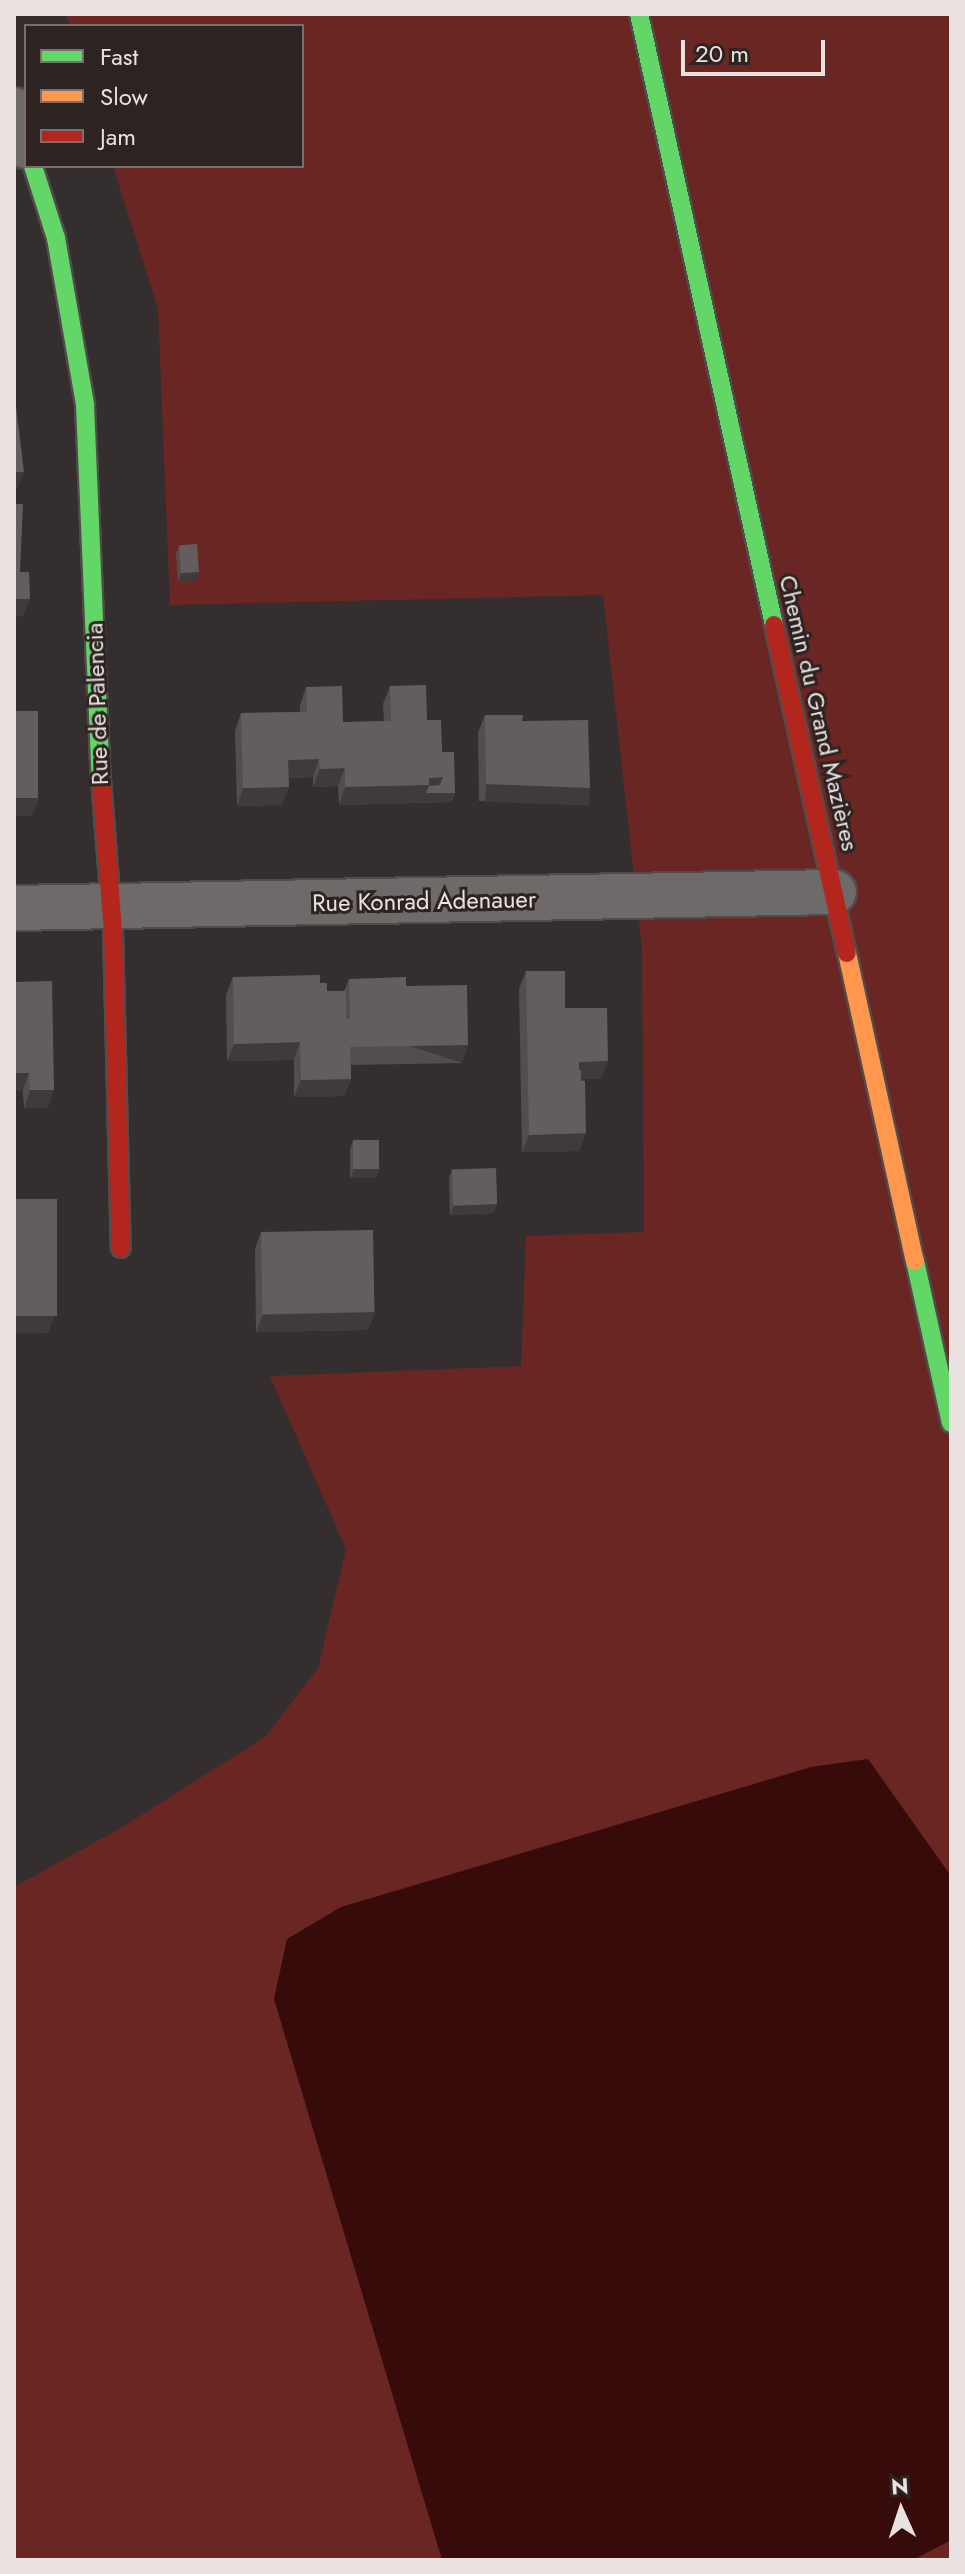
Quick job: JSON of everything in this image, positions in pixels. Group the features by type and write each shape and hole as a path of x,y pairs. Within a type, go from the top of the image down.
{"street":[{"name":"Chemin du Grand Mazières","path":"639,14 951,1423"},
{"path":"14,110 24,140"},
{"name":"Rue de Palencia","path":"34,168 56,238 85,405 110,907 121,1248"},
{"name":"Rue Konrad Adenauer","path":"14,908 834,892"}],"shaded area":[{"path":"66,14 951,14 951,2560 14,2560 14,1887 119,1829 265,1737 318,1668 346,1549 270,1376 521,1366 526,1236 644,1232 642,948 603,595 170,605 158,309 114,168 304,168 304,24 69,24"},
{"path":"868,1759 951,1876 951,2540 913,2560 442,2560 274,1999 287,1939 341,1907 811,1767"}],"building":[{"path":"14,390 24,472 14,472"},
{"path":"14,504 23,504 20,572 29,572 30,599 14,599"},
{"path":"197,544 199,572 181,573 179,545"},
{"path":"426,685 427,720 441,720 443,777 429,778 429,785 345,787 345,768 320,769 319,759 288,760 289,787 243,788 241,713 307,712 306,687 342,686 343,722 391,721 390,686"},
{"path":"14,711 38,711 38,798 14,798"},
{"path":"485,715 523,715 522,721 588,720 590,788 486,784"},
{"path":"442,752 454,752 455,793 426,793 429,786 440,785 443,777"},
{"path":"526,971 565,971 565,1008 607,1008 608,1061 579,1062 579,1080 585,1081 586,1133 529,1135"},
{"path":"320,975 320,983 327,983 327,1019 350,1019 349,979 406,977 406,986 467,985 468,1045 350,1047 351,1079 301,1080 300,1042 234,1044 233,977"},
{"path":"52,981 54,1090 30,1090 29,1073 14,1073 14,982"},
{"path":"327,991 346,991 346,1019 327,1019"},
{"path":"353,1140 379,1140 379,1169 353,1169"},
{"path":"496,1168 497,1204 453,1206 452,1170"},
{"path":"14,1199 57,1199 57,1316 14,1316"},
{"path":"373,1230 374,1312 262,1314 261,1232"}],"traffic: fast":[{"path":"639,14 774,625"},
{"path":"34,168 56,238 85,405 101,779"},
{"path":"915,1261 951,1423"}],"traffic: slow":[{"path":"847,953 915,1261"}],"traffic: jam":[{"path":"774,625 847,953"},
{"path":"101,779 113,931 121,1248"}]}
